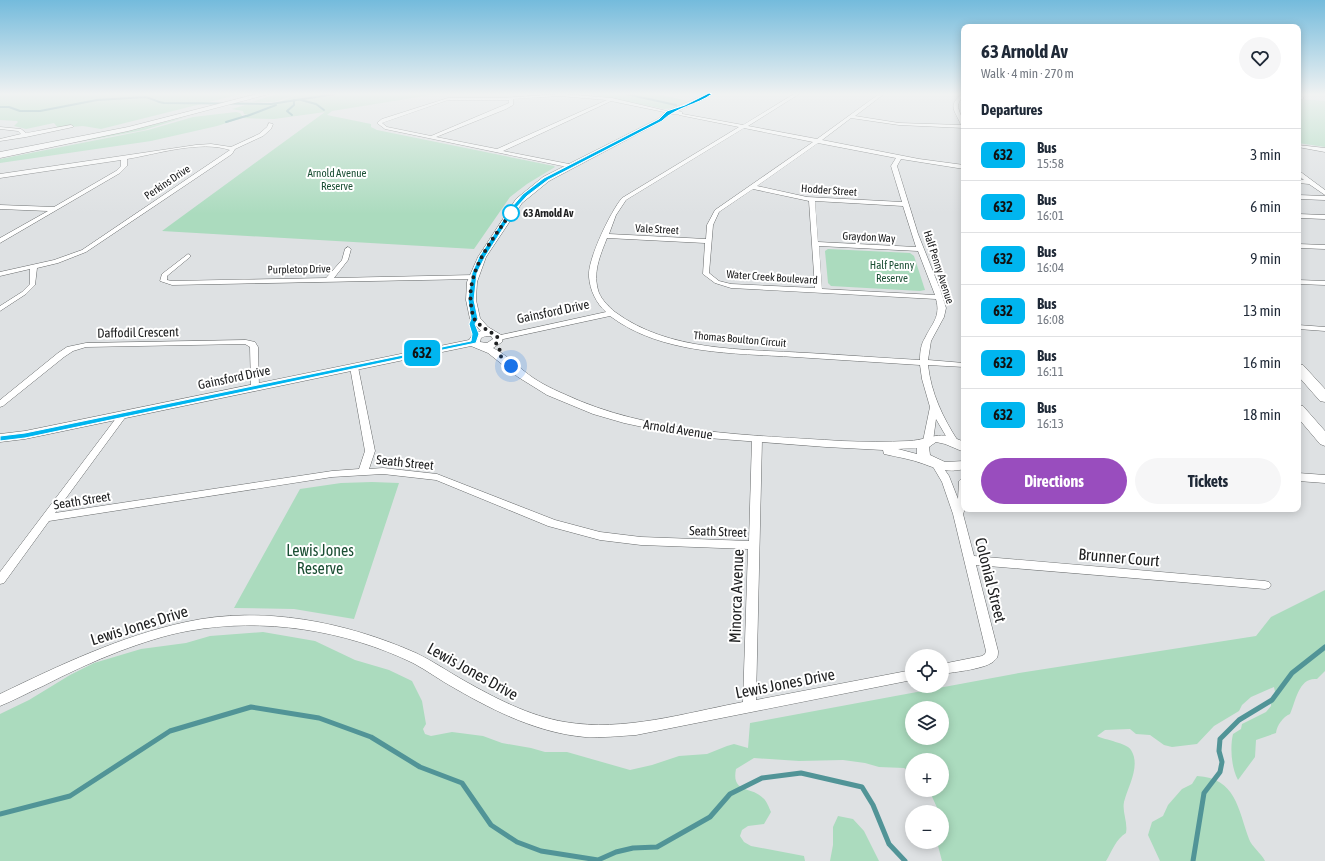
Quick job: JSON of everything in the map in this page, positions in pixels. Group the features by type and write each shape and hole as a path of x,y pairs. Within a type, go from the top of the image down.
{"main road":[{"path":"0,152 88,134"},
{"path":"0,155 109,134"},
{"path":"1301,371 1325,398"},
{"path":"1301,413 1325,441"}],"street":[{"path":"0,140 34,134"},
{"path":"232,148 246,144 261,134"},
{"path":"417,134 572,166"},
{"path":"432,137 439,134"},
{"path":"498,151 535,134"},
{"path":"476,342 472,324 475,319 471,300 474,277 482,257 519,201 538,184 633,134"},
{"name":"Thomas Boulton Circuit","path":"730,134 628,196 617,208 592,270 592,283 597,296 612,313 632,326 653,335 699,347 961,365"},
{"path":"778,134 899,158 961,167"},
{"name":"Water Creek Boulevard","path":"828,134 724,205 715,214 711,221 706,274 716,282 732,286 938,297"},
{"name":"Perkins Drive","path":"0,176 124,158 191,146 232,148 233,150 89,248 65,259 0,274"},
{"path":"1301,146 1325,150"},
{"path":"0,241 118,172 124,166 124,158"},
{"name":"Half Penny Avenue","path":"899,158 894,166 942,307 941,315 926,342 924,362 934,408 960,444"},
{"path":"1301,174 1325,193"},
{"path":"1301,181 1310,182"},
{"name":"Hodder Street","path":"752,187 812,200 906,204"},
{"path":"1301,197 1325,198"},
{"path":"812,200 819,291"},
{"path":"0,207 54,209"},
{"path":"1301,216 1325,217"},
{"name":"Vale Street","path":"605,236 709,241"},
{"name":"Graydon Way","path":"815,244 921,249"},
{"path":"1301,246 1325,247"},
{"path":"328,280 345,260 348,249"},
{"name":"Purpletop Drive","path":"188,256 164,275 163,281 172,283 474,277"},
{"path":"0,309 24,293 33,284 34,267"},
{"path":"1301,282 1325,283"},
{"name":"Gainsford Drive","path":"0,438 25,435 476,342 488,346 495,338 612,313"},
{"name":"Arnold Avenue","path":"475,319 495,338 501,352 501,357"},
{"path":"1301,327 1325,329"},
{"name":"Daffodil Crescent","path":"0,404 61,354 75,347 86,345 242,341 250,343 254,347 255,388"},
{"name":"Arnold Avenue","path":"476,342 501,357 523,376 552,393 608,415 679,431 757,439 871,447 927,442 938,438 960,444"},
{"path":"354,367 370,451 364,471"},
{"name":"Half Penny Avenue","path":"927,442 931,431 932,414 934,408"},
{"path":"0,580 123,415"},
{"name":"Minorca Avenue","path":"748,707 757,439"},
{"path":"927,442 922,451 934,463"},
{"name":"Arnold Avenue","path":"871,447 954,468 961,466"},
{"name":"Colonial Street","path":"934,463 946,478 958,514 992,654 991,657 984,661 949,668"},
{"name":"Seath Street","path":"47,518 319,476 364,471 436,477 552,523 600,536 641,541 754,545"},
{"path":"1301,477 1325,479"},
{"name":"Colonial Street","path":"958,514 961,505"},
{"name":"Brunner Court","path":"970,560 1265,585"},
{"name":"Lewis Jones Drive","path":"0,700 96,655 169,632 205,624 255,622 312,626 365,638 416,659 511,712 530,720 572,731 614,732 636,729 905,676"}],"green space":[{"path":"111,134 121,134 73,143"},
{"name":"Arnold Avenue Reserve","path":"127,134 181,134 151,141 0,163 0,159"},
{"name":"Arnold Avenue Reserve","path":"295,134 398,134 555,167 527,184 510,197 474,249 162,231"},
{"path":"1301,134 1325,134 1325,147 1301,143"},
{"name":"Half Penny Reserve","path":"828,249 910,253 914,256 925,290 920,291 831,286 828,283 825,251"},
{"name":"Lewis Jones Reserve","path":"341,483 399,483 354,619 294,609 234,608 300,489"},
{"path":"1325,590 1325,671 1317,679 1311,679 1302,686 1296,696 1290,714 1281,722 1276,733 1256,740 1255,757 1238,780 1232,757 1233,734 1241,729 1242,724 1266,712 1271,706 1271,698 1275,692 1274,687 1251,697 1242,705 1239,711 1214,726 1197,744 1172,747 1164,745 1150,735 1136,734 1130,729 1105,730 1097,736 1125,745 1131,750 1135,763 1133,776 1124,802 1126,833 1117,842 1106,861 942,861 939,849 949,849 949,805 936,805 932,797 949,797 949,753 905,753 905,768 879,767 865,763 843,760 799,761 754,758 736,769 735,777 739,786 758,794 763,798 771,812 764,824 748,826 742,830 740,836 744,842 751,846 804,856 805,861 0,861 0,714 29,700 70,675 94,663 141,649 186,643 210,636 263,632 315,641 355,660 389,670 412,681 422,701 426,724 423,729 425,734 431,736 452,732 483,736 502,743 545,752 567,752 630,770 652,765 679,756 707,754 734,744 748,748 750,723 911,693 949,693 949,686 1019,673 1256,636 1271,617"},
{"path":"1197,776 1210,778 1220,782 1228,789 1238,806 1250,842 1265,861 1160,861 1148,835 1152,822 1163,816 1168,805 1182,789 1192,784"},
{"path":"838,816 853,819 864,831 879,861 830,861 833,845 833,827"}],"waterway":[{"path":"1193,861 1204,793 1220,772 1222,762 1219,751 1220,739 1239,720 1272,700 1292,673 1325,647"},
{"path":"0,814 70,796 170,731 251,707 319,718 371,737 420,767 462,783 491,825 517,842 541,851 598,860 616,852 633,848 657,847 710,817 730,794 762,778 801,773 862,787 873,805 889,844 905,861"}],"bus line":[{"name":"632","path":"0,438 17,437 474,342 475,334 472,324 475,319 471,300 474,273 482,257 519,201 546,179 633,134"}],"place":[{"name":"63 Arnold Av","path":"511,213"}],"route":[{"path":"511,213 514,208 482,257 474,273 471,300 475,319 485,330 495,334 499,338 496,344 501,352 501,357 511,366"}]}
